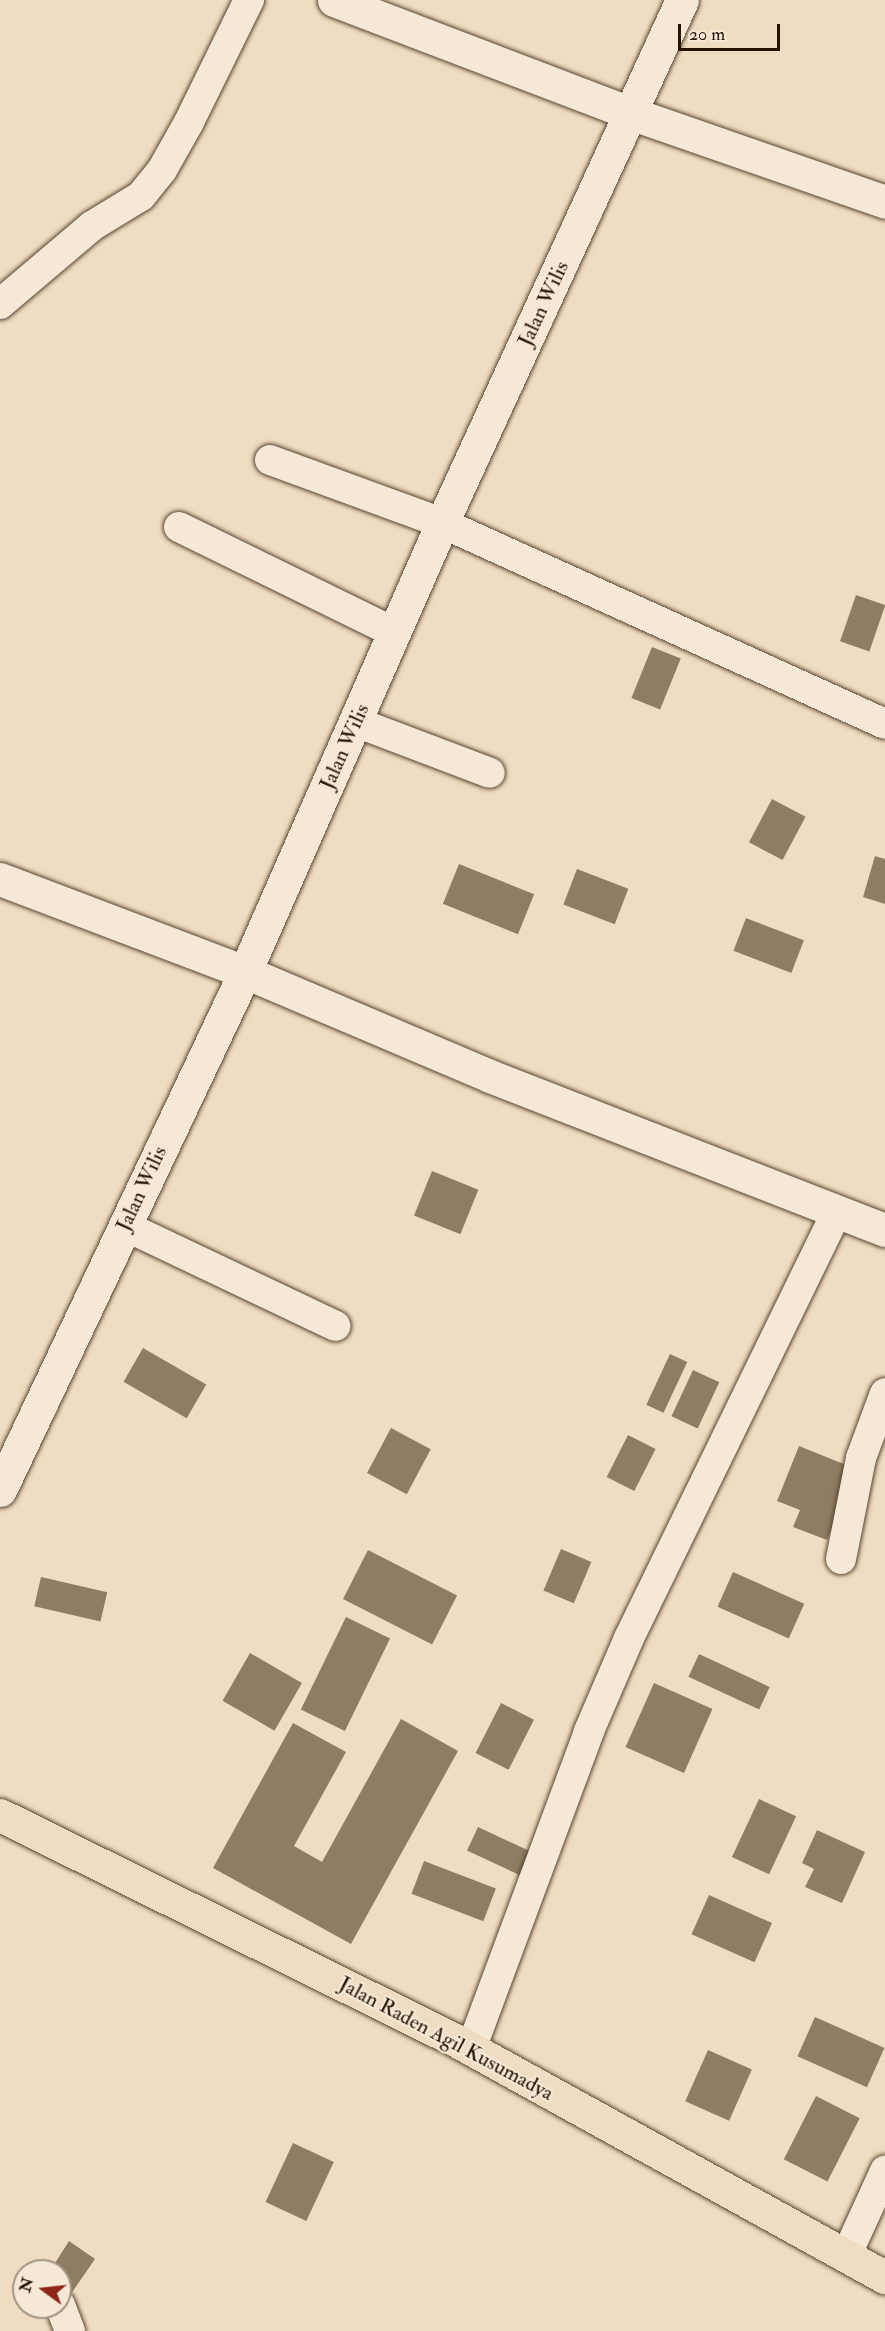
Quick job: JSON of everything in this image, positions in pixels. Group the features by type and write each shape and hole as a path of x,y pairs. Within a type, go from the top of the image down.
{"main road":[{"path":"334,0 633,114 885,202"},
{"name":"Jalan Wilis","path":"0,1490 245,972 442,523 633,114 682,0"},
{"path":"0,879 245,972 490,1076 836,1213 885,1230"},
{"name":"Jalan Raden Agil Kusumadya","path":"0,1815 471,2049 885,2277"}],"street":[{"path":"0,304 92,226 141,196 162,170 189,122 249,0"},
{"path":"270,460 442,523 885,724"},
{"path":"179,527 394,633"},
{"path":"356,722 490,773"},
{"path":"471,2049 589,1731 620,1659 836,1213"},
{"path":"125,1226 336,1326"},
{"path":"841,1559 861,1458 885,1393"},
{"path":"846,2256 885,2171"}],"building":[{"path":"856,595 885,605 869,651 840,641"},
{"path":"652,647 681,659 660,710 631,698"},
{"path":"772,799 806,817 783,860 749,842"},
{"path":"875,856 885,859 885,904 863,897"},
{"path":"459,864 534,894 518,934 443,904"},
{"path":"577,869 628,889 615,924 563,904"},
{"path":"746,918 804,940 791,973 733,951"},
{"path":"432,1171 478,1190 460,1234 414,1216"},
{"path":"143,1348 206,1384 187,1418 124,1382"},
{"path":"670,1354 687,1362 664,1413 646,1405"},
{"path":"693,1370 719,1382 698,1428 671,1416"},
{"path":"391,1428 431,1449 407,1494 367,1473"},
{"path":"628,1435 656,1449 634,1491 607,1477"},
{"path":"799,1446 856,1469 827,1540 793,1527 800,1510 777,1501"},
{"path":"561,1549 591,1562 574,1603 543,1590"},
{"path":"368,1550 457,1595 432,1644 343,1599"},
{"path":"733,1572 804,1604 789,1638 718,1607"},
{"path":"41,1577 107,1592 101,1622 34,1606"},
{"path":"346,1617 390,1638 345,1731 301,1710"},
{"path":"250,1653 302,1683 274,1731 222,1701"},
{"path":"699,1654 770,1687 759,1710 688,1677"},
{"path":"654,1683 712,1709 684,1773 626,1747"},
{"path":"501,1703 534,1720 509,1770 476,1753"},
{"path":"401,1719 458,1751 351,1944 213,1868 293,1723 346,1752 294,1846 322,1862"},
{"path":"759,1799 796,1816 769,1874 732,1857"},
{"path":"478,1827 537,1854 526,1878 467,1851"},
{"path":"817,1830 865,1852 842,1903 805,1887 814,1869 802,1863"},
{"path":"424,1861 496,1889 483,1921 411,1894"},
{"path":"709,1895 772,1923 755,1962 692,1934"},
{"path":"815,2017 884,2048 867,2087 798,2056"},
{"path":"708,2050 752,2070 729,2121 685,2101"},
{"path":"816,2096 860,2118 827,2182 784,2159"},
{"path":"293,2143 334,2162 306,2221 266,2202"},
{"path":"69,2241 95,2259 72,2292 72,2259 58,2259"}]}
